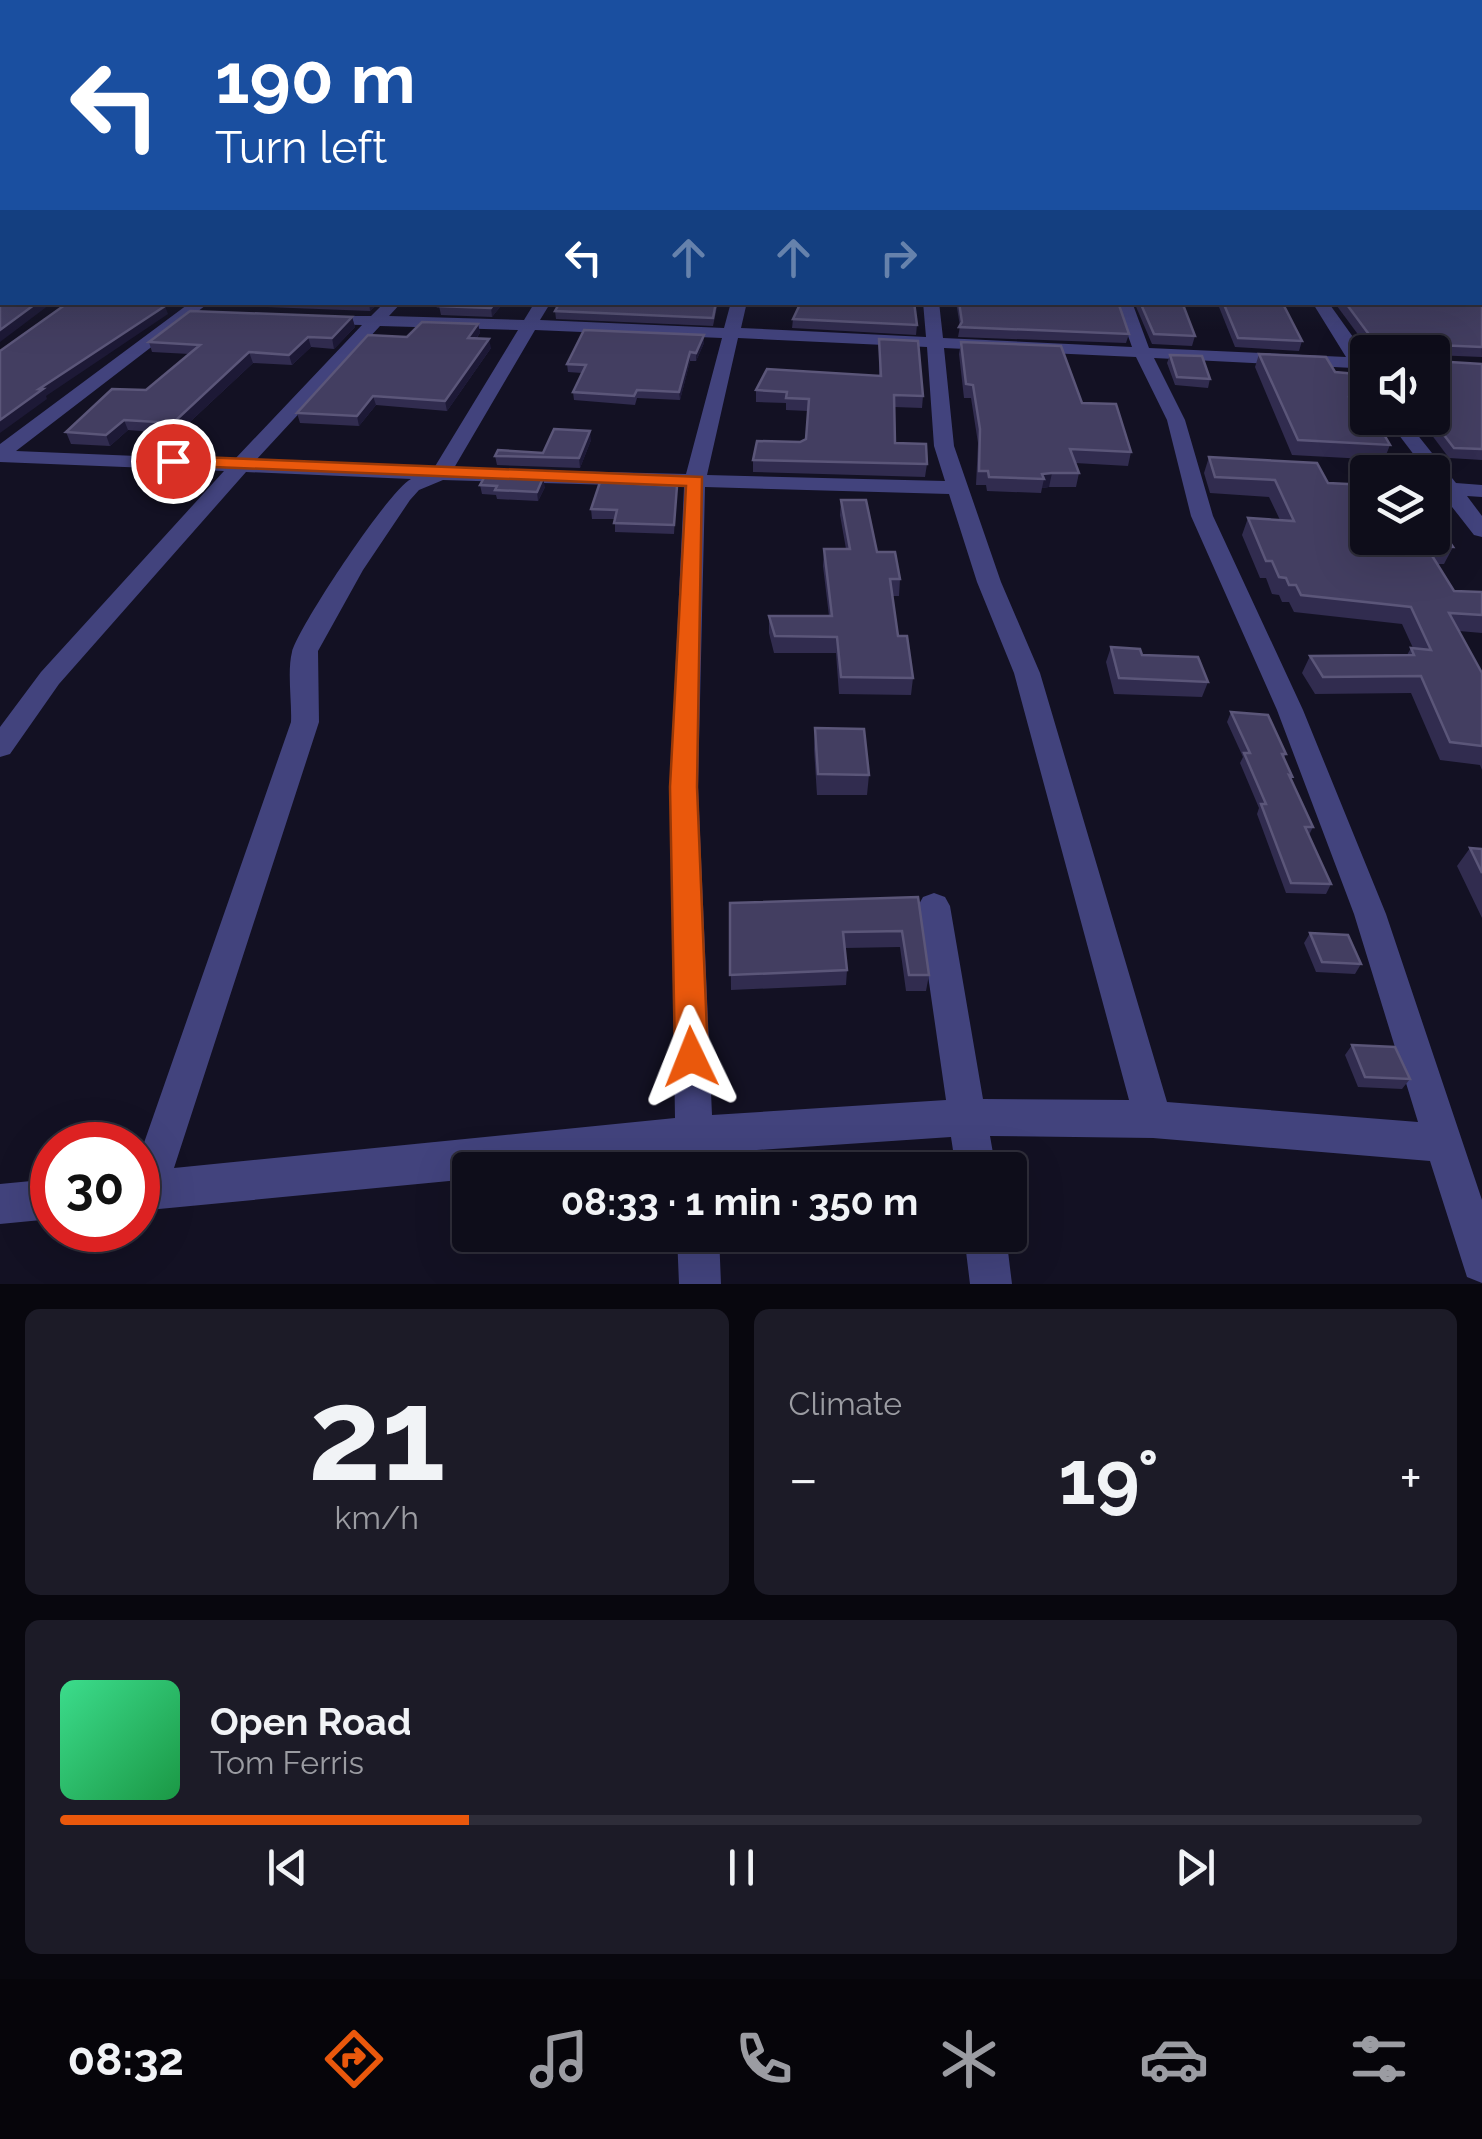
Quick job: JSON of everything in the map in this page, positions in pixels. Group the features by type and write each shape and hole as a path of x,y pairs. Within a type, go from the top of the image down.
{"street":[{"path":"0,746 50,678 242,463 391,305"},
{"path":"160,1138 305,722 305,651 351,570 404,496 412,486 440,474 542,305"},
{"path":"738,305 696,481 684,787 694,1152 968,1117 1153,1119 1444,1143"},
{"path":"931,305 944,446 988,582 1027,673 1153,1119"},
{"path":"1125,305 1142,352 1176,420 1202,516 1290,710 1370,914 1482,1262"},
{"path":"1322,305 1350,346"},
{"path":"0,455 200,309"},
{"path":"300,318 1142,352 1350,366"},
{"path":"0,455 440,474 956,488"},
{"path":"1450,489 1482,491"},
{"path":"1450,491 1482,530"},
{"path":"934,906 973,1152"},
{"path":"160,1188 452,1162"},
{"path":"0,1204 30,1201"},
{"path":"699,1252 700,1284"},
{"path":"986,1252 991,1284"}],"building":[{"path":"0,305 34,305 0,330"},
{"path":"65,305 165,306 39,389 43,389 0,420 0,351"},
{"path":"440,305 493,305 491,308"},
{"path":"558,305 715,305 713,318 555,311"},
{"path":"800,305 914,305 917,325 793,319"},
{"path":"959,305 1119,305 1129,334 959,327"},
{"path":"1141,305 1183,305 1195,336 1154,334"},
{"path":"1224,305 1284,305 1302,341 1238,338"},
{"path":"1347,305 1482,305 1482,347 1450,346 1450,335 1369,335"},
{"path":"190,311 352,317 332,338 308,337 289,355 249,352 173,423 124,420 106,435 66,432 112,389 146,390 200,345 149,342"},
{"path":"422,322 478,324 468,338 489,339 445,401 373,396 357,416 297,413 368,335 407,337"},
{"path":"584,330 704,335 696,353 690,352 679,392 637,390 634,396 573,392 586,365 567,364"},
{"path":"879,339 918,341 923,396 894,395 895,443 926,444 927,464 753,460 757,441 806,439 809,399 786,398 787,392 756,390 767,369 881,376"},
{"path":"961,342 1061,346 1082,403 1116,404 1131,452 1070,449 1079,473 1042,474 1044,479 989,477 988,471 979,471 980,429 973,385 966,384"},
{"path":"1259,354 1326,357 1335,372 1350,373 1350,435 1384,435 1390,445 1298,440"},
{"path":"1170,355 1202,356 1210,379 1177,377"},
{"path":"1450,362 1482,364 1482,449 1454,448 1444,435 1450,435"},
{"path":"554,429 590,431 579,458 495,456 498,450 543,453"},
{"path":"1209,457 1317,463 1328,483 1350,484 1350,555 1432,555 1454,591 1482,592 1482,615 1449,613 1482,673 1482,746 1450,742 1421,676 1323,677 1310,656 1414,655 1411,648 1431,650 1411,607 1301,595 1296,585 1279,577 1272,561 1266,561 1248,518 1294,521 1275,480 1215,477"},
{"path":"485,476 543,478 537,492 495,490 497,486 480,485"},
{"path":"600,482 677,486 674,525 614,523 617,510 591,509"},
{"path":"841,500 866,500 877,552 895,552 900,579 890,579 898,636 907,636 913,678 841,677 837,637 775,636 769,616 832,616 824,549 850,549"},
{"path":"1111,647 1140,649 1142,655 1198,657 1208,682 1119,678"},
{"path":"1231,712 1268,715 1313,827 1305,827 1331,884 1291,883 1261,804 1266,804 1244,753 1250,753"},
{"path":"815,728 864,729 869,775 818,774"},
{"path":"1470,848 1482,849 1482,873"},
{"path":"918,897 929,975 909,975 902,931 843,932 847,970 730,975 730,903"},
{"path":"1310,933 1348,935 1361,964 1322,962"},
{"path":"1352,1045 1395,1047 1410,1079 1365,1077"}],"route":[{"path":"173,461 696,481 684,787 691,1057"}]}
